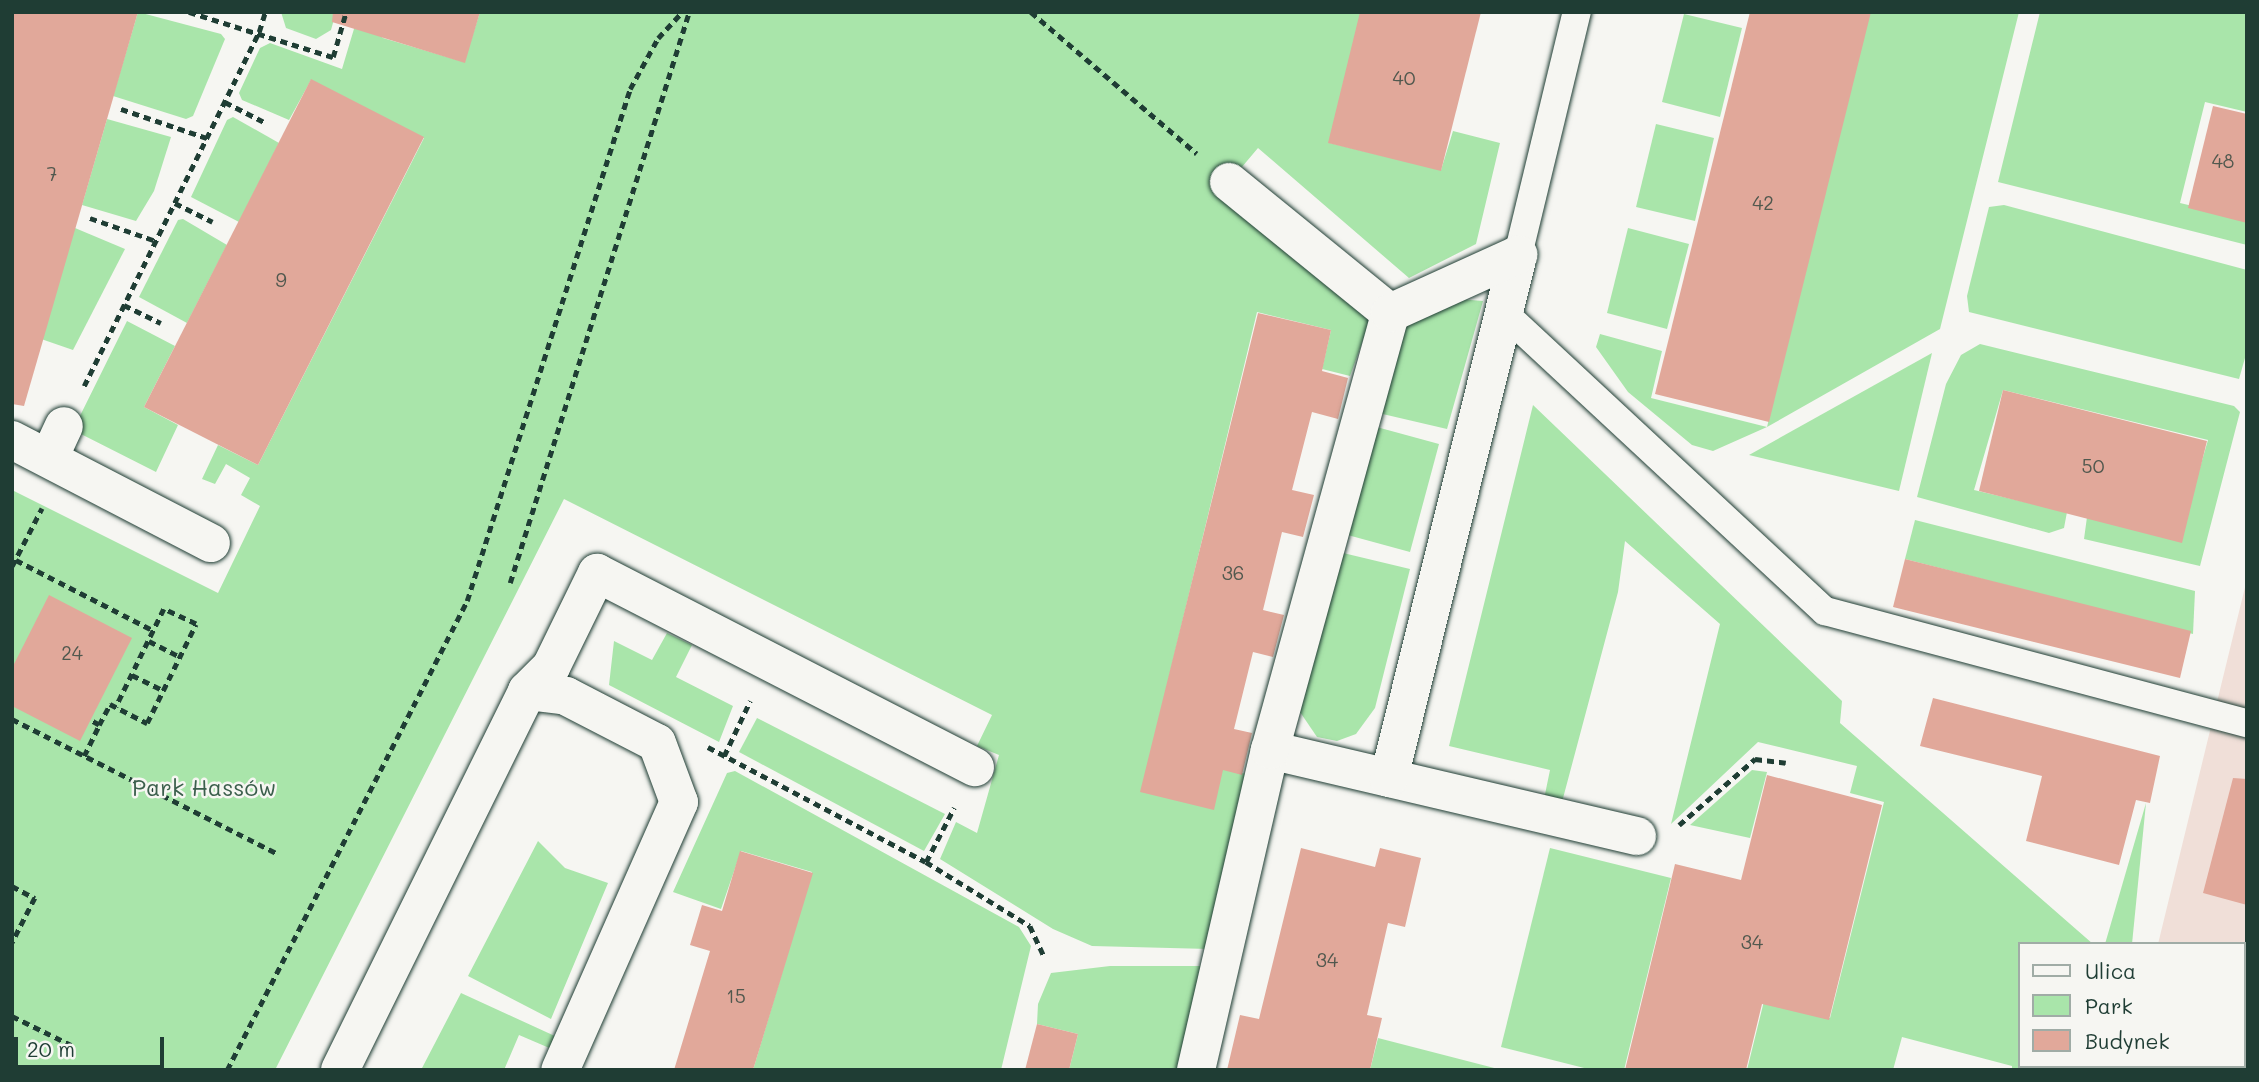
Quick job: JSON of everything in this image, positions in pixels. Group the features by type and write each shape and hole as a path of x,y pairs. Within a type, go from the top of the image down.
{"street":[{"path":"1229,182 1390,313"},
{"path":"1390,313 1518,255"},
{"path":"1389,778 1518,255"},
{"path":"1196,1070 1270,750 1390,313"},
{"path":"12,440 56,442 211,543"},
{"path":"340,1070 527,691 551,667 597,573 975,767"},
{"path":"527,691 566,696 657,743 678,802 560,1070"},
{"path":"1270,750 1637,836"}],"lane":[{"path":"1518,255 1577,12"},
{"path":"1504,313 1825,611 2247,723"}],"path":[{"path":"189,12 333,57 346,12"},
{"path":"56,442 225,102 259,32 265,12"},
{"path":"227,1070 467,601 630,89 658,38 682,12"},
{"path":"509,583 689,12"},
{"path":"1031,12 1229,182"},
{"path":"225,102 264,122"},
{"path":"121,109 207,138"},
{"path":"175,203 213,222"},
{"path":"90,218 156,241"},
{"path":"124,305 161,323"},
{"path":"12,566 43,506"},
{"path":"16,560 154,631"},
{"path":"84,756 110,704 147,723 196,624 164,609 116,707"},
{"path":"149,641 180,657"},
{"path":"724,756 768,662"},
{"path":"132,676 163,690"},
{"path":"12,730 14,720 278,854"},
{"path":"90,720 99,725"},
{"path":"700,743 926,862 1030,926 1044,956"},
{"path":"1637,836 1659,842 1755,759 1786,763"},
{"path":"926,862 975,767"},
{"path":"12,886 35,898 12,943"},
{"path":"12,1016 71,1045"}],"shaded area":[{"path":"2247,579 2247,1008 2245,942 2158,942"}],"green space":[{"path":"138,12 221,34 225,39 193,116 186,119 113,96"},
{"path":"281,12 336,12 331,30 316,39 286,28"},
{"name":"Park Hassów","path":"359,12 383,38 464,62 480,12 1362,12 1330,143 1441,170 1453,131 1500,143 1476,244 1409,278 1258,148 1225,187 1371,318 1350,376 1322,369 1331,330 1257,312 1142,789 1220,767 1246,774 1209,949 1092,946 1053,929 940,859 956,822 977,833 999,755 977,746 992,715 564,499 275,1070 12,1070 12,490 218,593 260,506 241,495 250,478 226,464 215,484 202,479 218,445 258,465 424,138 311,80 289,120 242,100 239,93 260,48 270,43 342,69"},
{"path":"1870,12 2019,12 1940,329 1767,427"},
{"path":"2040,12 2247,12 2247,112 2205,102 2180,203 2247,219 2247,245 1998,182"},
{"path":"1684,14 1742,28 1720,117 1662,102"},
{"path":"233,117 279,143 239,222 191,197 227,120"},
{"path":"107,119 171,137 154,191 136,221 82,205"},
{"path":"1656,124 1714,138 1695,221 1636,207"},
{"path":"2004,205 2247,270 2247,351 2239,379 1969,312 1967,296 1989,207"},
{"path":"183,219 227,245 187,323 139,297 178,220"},
{"path":"75,228 125,249 73,350 18,331"},
{"path":"1628,228 1689,244 1667,329 1607,313"},
{"path":"1458,299 1483,301 1447,429 1374,412 1408,321"},
{"path":"127,321 175,346 144,407 178,425 156,472 73,430"},
{"path":"1600,334 1662,351 1651,398 1767,427 1713,451 1692,445 1628,392 1596,347"},
{"path":"1980,344 2234,406 2240,412 2200,566 2084,539 2087,517 2179,539 2208,440 2003,390 1974,490 2067,512 2064,528 2049,533 1917,497 1946,384 1961,355"},
{"path":"1932,353 1899,491 1749,455"},
{"path":"1533,405 1842,701 1840,723 2091,942 2018,942 2018,1068 2118,1070 2012,1070 2012,1066 1902,1037 1893,1070 1747,1070 1764,1001 1830,1018 1884,802 1850,793 1857,766 1758,742 1671,824 1720,624 1625,541 1618,592 1562,802 1543,804 1550,770 1449,746"},
{"path":"1373,426 1439,444 1410,552 1344,534"},
{"path":"1915,520 2195,591 2193,634 1905,559"},
{"path":"1339,552 1410,569 1375,708 1356,734 1337,741 1317,737 1300,712"},
{"path":"667,633 692,645 676,677 733,706 719,742 609,685 614,641 652,660"},
{"path":"757,718 945,814 924,851 739,752"},
{"path":"1752,770 1767,772 1750,838 1690,825"},
{"path":"735,771 1019,927 1031,946 1001,1070 753,1070 812,872 741,851 721,909 673,892 727,773"},
{"path":"2146,803 2132,942 2106,942"},
{"path":"538,841 565,868 608,883 551,1019 468,976"},
{"path":"1550,848 1671,878 1624,1070 1592,1070 1501,1047"},
{"path":"1110,966 1208,966 1182,1070 1069,1070 1078,1034 1037,1024 1038,1004 1051,973"},
{"path":"461,993 557,1037 554,1050 519,1035 504,1070 421,1070"},
{"path":"1378,1038 1502,1070 1370,1070"}],"building":[{"path":"12,12 138,12 24,406 12,404"},
{"path":"333,12 480,12 465,63 332,22"},
{"path":"1360,12 1481,12 1441,171 1328,143"},
{"path":"1750,12 1871,12 1769,422 1655,394"},
{"path":"311,79 424,137 258,465 144,407"},
{"path":"2213,106 2247,114 2247,223 2188,208"},
{"path":"1258,313 1331,330 1322,371 1348,378 1338,419 1312,412 1292,490 1314,495 1303,537 1282,532 1263,610 1284,615 1273,657 1253,652 1234,729 1252,733 1242,775 1223,770 1214,810 1140,792"},
{"path":"2003,390 2207,441 2182,543 1979,491"},
{"path":"1905,559 2191,631 2180,678 1893,607"},
{"path":"49,595 132,638 80,741 12,706 12,668"},
{"path":"1933,698 2160,756 2150,803 2136,800 2119,865 2026,841 2042,776 1920,746"},
{"path":"1767,775 1882,805 1829,1020 1762,1004 1746,1070 1625,1070 1675,864 1741,880"},
{"path":"2233,778 2247,779 2247,905 2203,893"},
{"path":"1301,848 1375,867 1380,848 1421,858 1405,927 1388,923 1367,1015 1382,1018 1370,1070 1227,1070 1240,1015 1259,1019"},
{"path":"740,851 813,873 753,1070 674,1070 710,951 690,945 702,905 722,911"},
{"path":"1037,1024 1078,1034 1069,1070 1025,1070"}]}
